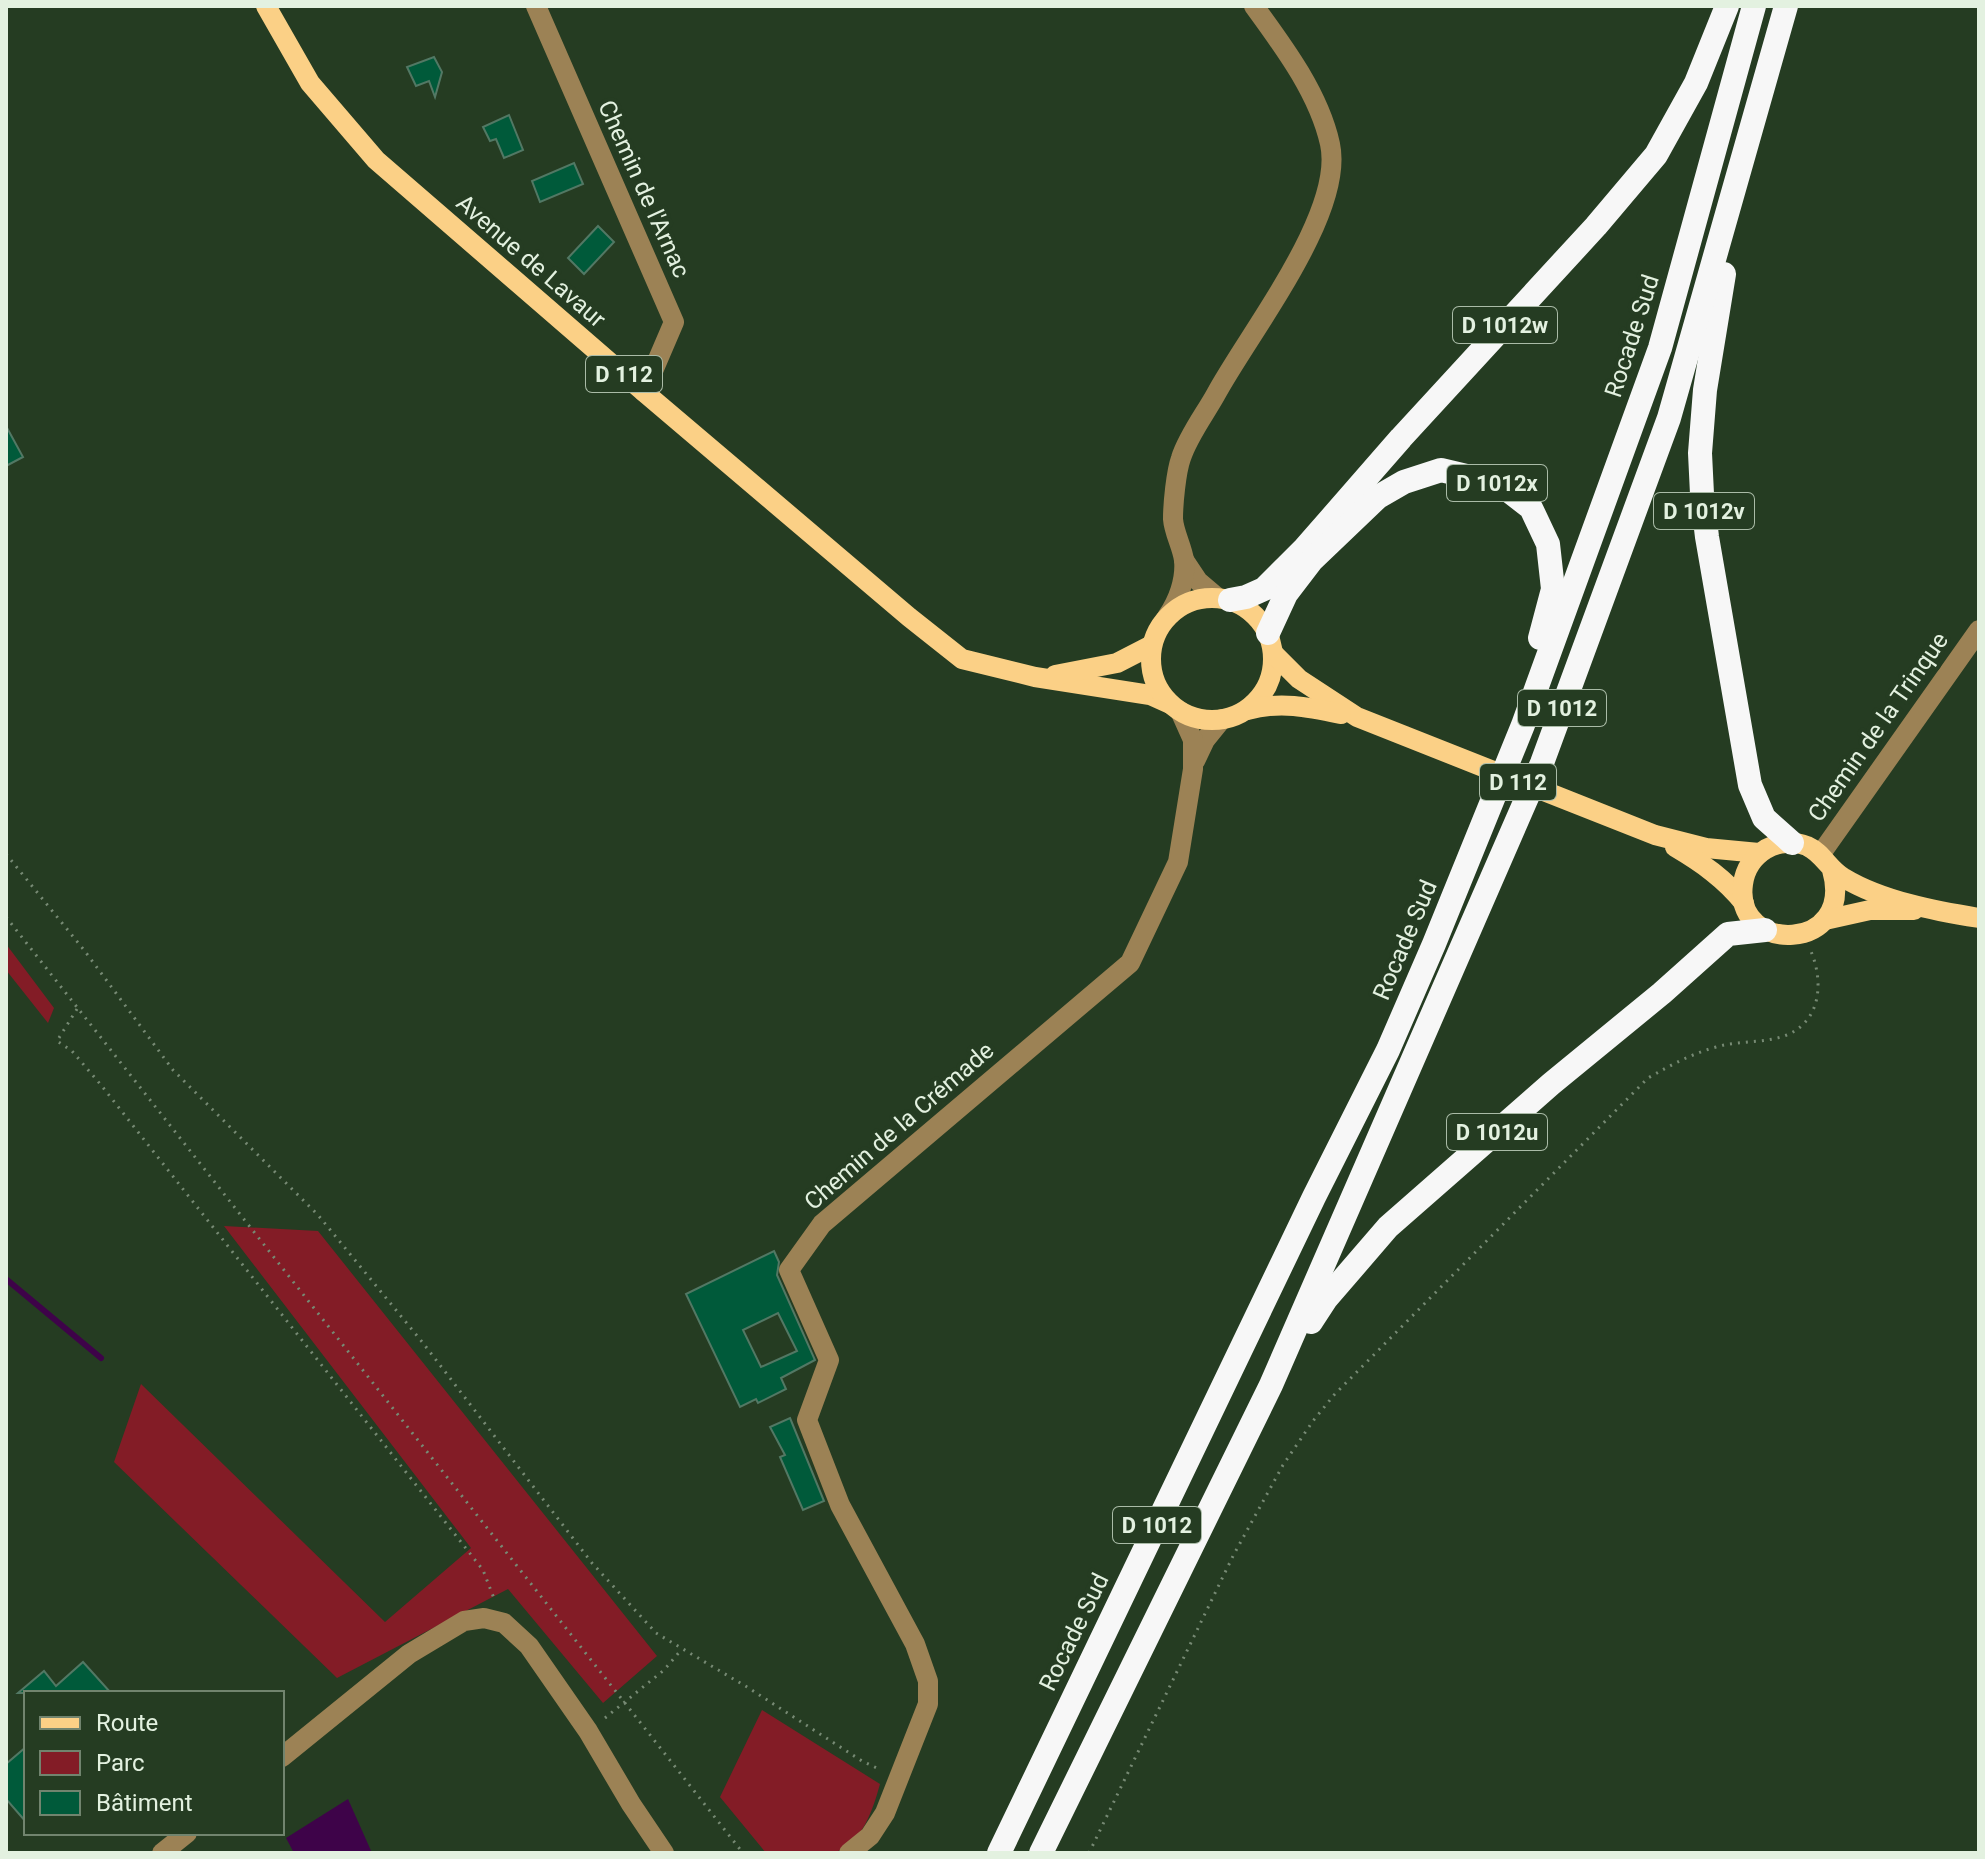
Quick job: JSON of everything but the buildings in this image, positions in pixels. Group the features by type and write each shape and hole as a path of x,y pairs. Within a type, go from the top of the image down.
{"highway":[{"name":"D 1012w","path":"1224,599 1264,589 1305,548 1401,438 1596,226 1656,155 1696,83 1727,6"},
{"name":"Rocade Sud","path":"999,1853 1314,1197 1388,1050 1434,944 1523,725 1660,348 1754,6"},
{"name":"D 1012","path":"1041,1853 1271,1385 1542,763 1669,418 1786,6"},
{"name":"D 1012v","path":"1743,163 1705,390 1700,453 1702,494 1750,785 1764,818 1792,843"},
{"name":"D 1012x","path":"1271,643 1286,594 1312,560 1378,497 1404,482 1441,470 1500,484 1531,508 1548,544 1553,589 1529,682 1523,725"},
{"name":"D 1012u","path":"1271,1385 1326,1299 1388,1227 1728,934 1765,930"}],"main road":[{"name":"Avenue de Lavaur","path":"266,6 310,83 376,160 644,392 962,659 1035,677"},
{"path":"1224,599 1246,607 1259,619 1271,643 1273,669 1259,699 1246,710 1222,719 1193,717 1175,707 1160,691 1153,677 1152,645 1167,617 1190,602 1224,599"},
{"name":"D 112","path":"1271,643 1299,679 1357,717 1655,835 1715,850 1759,853"},
{"name":"D 112","path":"1035,677 1107,666 1152,645"},
{"name":"D 112","path":"1035,677 1139,693 1175,707"},
{"name":"D 112","path":"1246,710 1276,704 1292,705 1357,717"},
{"name":"D 112","path":"1655,835 1712,870 1744,903"},
{"path":"1826,862 1836,896 1825,920 1815,929 1803,935 1783,936 1765,930 1756,923 1744,903 1742,892 1746,871 1759,853 1780,843 1807,846 1826,862 1846,880 1871,890 1934,910 1979,918"},
{"path":"1825,920 1870,910 1934,910"}],"street":[{"name":"Chemin de l'Arnac","path":"536,6 674,322 644,392"},
{"path":"1224,599 1198,581 1184,560 1173,521 1181,459 1222,382 1306,245 1329,187 1331,147 1317,105 1276,36 1254,6"},
{"path":"1167,617 1179,596 1184,560"},
{"name":"Chemin de la Trinque","path":"1826,862 1979,630"},
{"path":"1175,707 1193,740 1193,769"},
{"path":"1193,769 1205,740 1222,719"},
{"name":"Chemin de la Crémade","path":"849,1853 870,1836 885,1813 928,1704 928,1681 915,1644 840,1505 807,1420 829,1360 789,1270 822,1224 1130,963 1178,862 1193,769"},
{"path":"284,1755 409,1654 464,1621 484,1618 504,1623 529,1646 588,1731 664,1853"},
{"path":"162,1853 184,1835"}],"path":[{"path":"6,854 84,950 173,1070 318,1215 423,1343 592,1563 656,1633 862,1761 898,1777"},
{"path":"6,917 743,1853"},
{"path":"1089,1853 1233,1556 1283,1465 1313,1421 1345,1384 1648,1078 1685,1056 1720,1046 1790,1034 1810,1017 1819,994 1818,966 1803,935"},
{"path":"77,1009 57,1041 72,1051 101,1085 483,1570 504,1623"},
{"path":"588,1731 664,1670 682,1649"}],"green space":[{"path":"6,944 54,1008 48,1023 6,970"},
{"path":"224,1226 318,1231 657,1656 603,1703 508,1589 337,1678 114,1462 141,1384 385,1622 471,1548"},
{"path":"762,1710 880,1784 866,1824 845,1847 823,1854 766,1853 720,1797"}],"shaded area":[{"path":"348,1799 372,1853 294,1853 286,1838"}],"waterway":[{"path":"6,1279 101,1358"}]}
